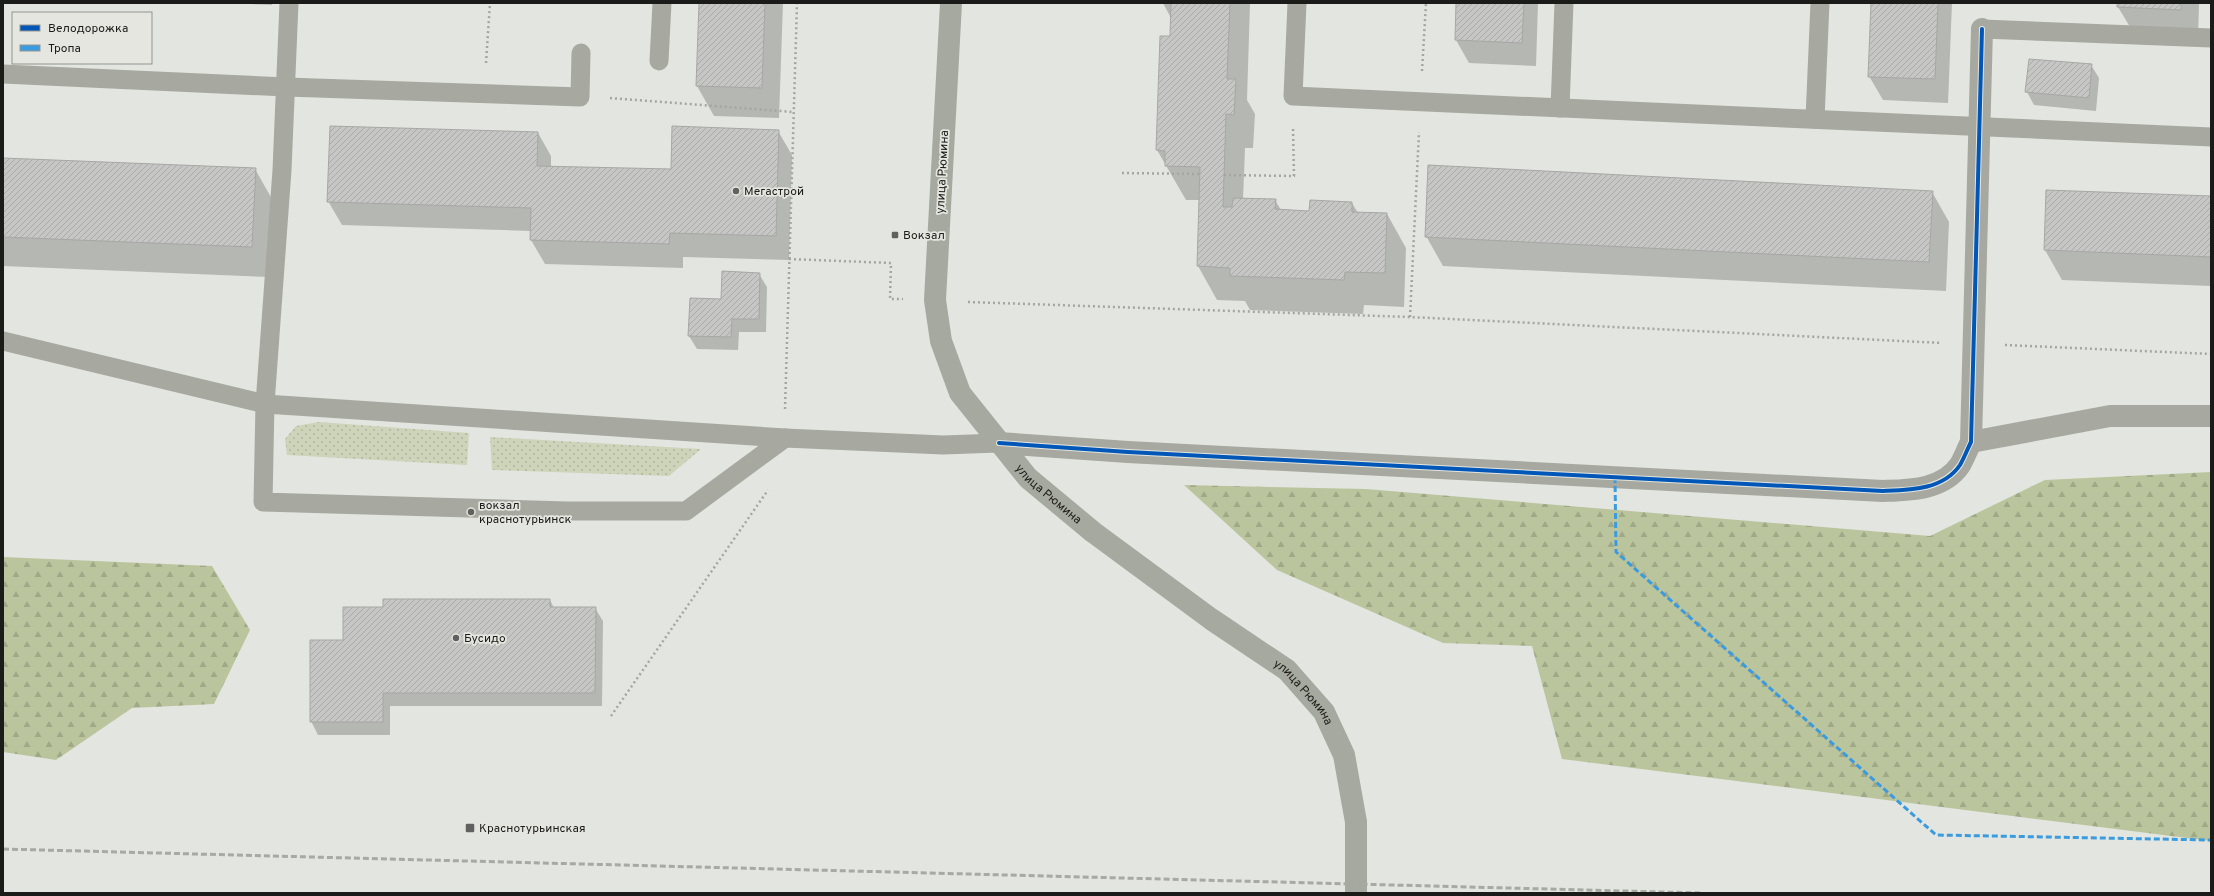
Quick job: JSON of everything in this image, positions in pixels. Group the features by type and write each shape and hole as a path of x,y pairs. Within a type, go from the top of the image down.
{"main road":[{"name":"улица Рюмина","path":"951,3 935,300 941,342 960,393 1028,478 1093,532 1211,619 1287,670 1324,712 1344,755 1356,822 1356,888"}],"street":[{"path":"999,443 1128,452 1883,491 1914,490 1940,483 1959,466 1971,442 1982,29"},
{"path":"1971,442 2110,416 2211,416"}],"lane":[{"path":"289,3 282,170 265,404 263,502 566,511 686,511 785,438"},
{"path":"659,61 662,3"},
{"path":"1297,3 1293,96 2211,137"},
{"path":"1560,108 1564,3"},
{"path":"1815,119 1820,3"},
{"path":"1982,29 2211,38"},
{"path":"3,74 286,87 580,97 581,54"},
{"path":"3,341 265,404 785,438 943,445 999,443"}],"path":[{"path":"485,94 490,3"},
{"path":"785,438 797,3"},
{"path":"1410,317 1426,3"},
{"path":"1224,175 1294,176 1293,96"},
{"path":"580,97 639,99 793,112"},
{"path":"1122,173 1200,174"},
{"path":"789,259 891,263 890,299 1410,317 2211,354"},
{"path":"611,716 772,484"}],"green space":[{"path":"319,422 469,433 467,465 287,455 285,439 296,426"},
{"path":"490,437 701,449 669,476 492,470"},
{"path":"2211,472 2211,841 1562,759 1532,646 1443,643 1277,570 1184,485 1366,489 1930,536 2045,480"},
{"path":"3,557 212,566 250,630 214,704 132,708 56,760 3,752"}],"building":[{"path":"699,3 765,3 762,88 696,86"},
{"path":"1171,3 1230,3 1227,79 1236,79 1234,115 1226,114 1223,207 1232,207 1233,198 1276,199 1275,209 1309,211 1310,200 1352,202 1352,212 1387,213 1385,273 1345,272 1344,280 1230,276 1230,268 1197,266 1200,167 1165,166 1165,151 1156,150 1160,36 1170,36"},
{"path":"1456,3 1524,3 1522,43 1455,40"},
{"path":"1871,3 1938,3 1935,79 1868,77"},
{"path":"2117,3 2181,3 2181,10 2117,7"},
{"path":"2029,59 2092,64 2089,98 2025,92"},
{"path":"330,126 538,132 537,166 671,169 672,126 779,130 776,236 670,233 669,244 530,240 531,208 327,202"},
{"path":"3,158 256,168 252,247 3,237"},
{"path":"1428,165 1933,191 1929,262 1425,237"},
{"path":"2046,190 2211,196 2211,257 2044,250"},
{"path":"722,271 760,273 759,319 732,319 731,337 688,336 690,298 721,299"},
{"path":"383,599 550,599 550,607 596,607 595,693 383,693 383,722 310,722 310,640 343,640 343,607 383,607"}],"railway":[{"path":"3,849 1701,893"}],"marked path":[{"path":"1615,477 1616,552 1936,835 2211,840"}],"cycle path":[{"path":"999,443 1128,452 1883,491 1915,489 1935,484 1953,473 1960,465 1971,442 1982,29"}],"place":[{"name":"Мегастрой","path":"736,191"},
{"name":"Вокзал","path":"895,235"},
{"name":"вокзал краснотурьинск","path":"471,512"},
{"name":"Бусидо","path":"456,638"},
{"name":"Краснотурьинская","path":"470,828"}]}
